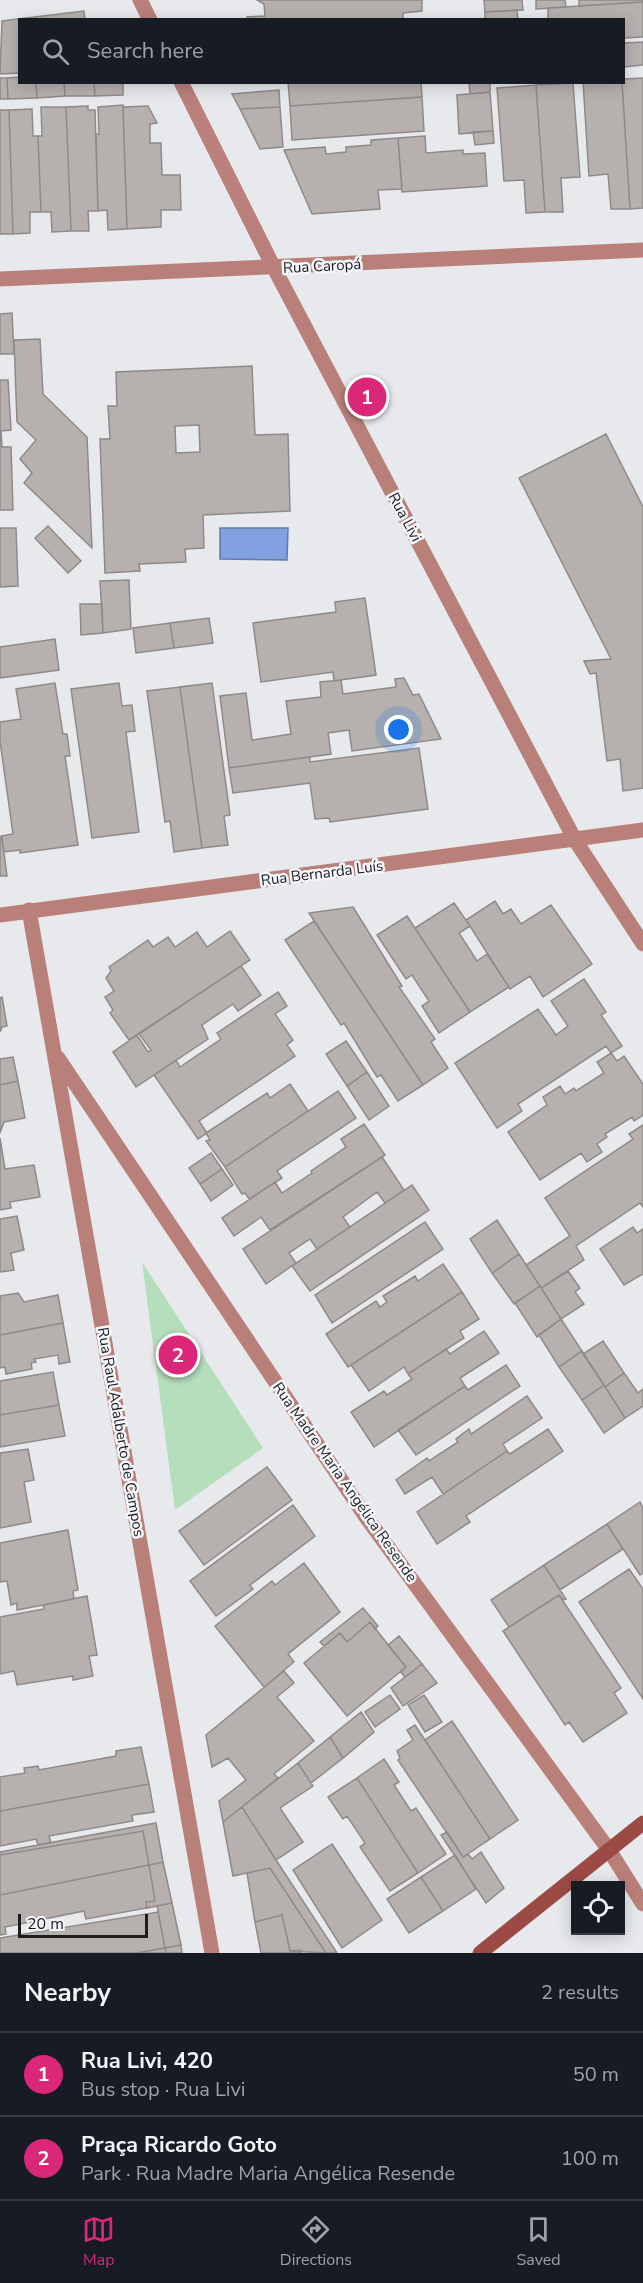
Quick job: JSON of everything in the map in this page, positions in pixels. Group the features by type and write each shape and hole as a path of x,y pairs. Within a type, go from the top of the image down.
{"street":[{"path":"140,0 149,18"},
{"name":"Rua Livi","path":"182,84 274,268 575,840 643,944"},
{"name":"Rua Caropá","path":"0,279 643,250"},
{"name":"Rua Bernarda Luís","path":"0,915 643,830"},
{"name":"Rua Raul Adalberto de Campos","path":"29,910 212,1953"},
{"name":"Rua Madre Maria Angélica Resende","path":"54,1053 366,1517 609,1850 643,1904"},
{"path":"480,1953 643,1823"}],"green space":[{"path":"142,1262 263,1448 175,1510"}],"water":[{"path":"220,528 288,528 287,560 220,559"}],"building":[{"path":"257,0 422,0 422,11 403,13 403,18 247,18 265,16 264,4"},
{"path":"484,0 522,0 523,10 485,12"},
{"path":"536,0 565,0 566,7 536,9"},
{"path":"579,0 643,0 643,2 579,6"},
{"path":"643,2 643,37 625,38 625,18 548,18 548,8"},
{"path":"517,10 518,18 485,18 485,12"},
{"path":"84,11 85,18 27,18"},
{"path":"18,19 18,73 0,74 2,21"},
{"path":"643,42 643,65 625,67 625,43"},
{"path":"18,77 18,84 36,84 37,98 8,99 7,78"},
{"path":"0,78 7,78 8,99 0,99"},
{"path":"643,78 643,208 630,209 622,84 625,84 625,79"},
{"path":"36,84 64,84 65,96 37,98"},
{"path":"64,84 94,84 95,96 65,96"},
{"path":"94,84 123,84 123,95 95,96"},
{"path":"288,84 421,84 422,97 290,106"},
{"path":"469,84 490,84 490,92 470,94"},
{"path":"573,84 580,177 561,178 563,212 545,212 536,85"},
{"path":"583,84 622,84 630,209 611,209 608,174 589,176"},
{"path":"536,85 545,212 526,213 524,180 504,181 497,88"},
{"path":"279,90 280,107 240,109 232,94"},
{"path":"490,92 493,131 459,134 457,95"},
{"path":"422,97 424,131 292,140 290,106"},
{"path":"123,105 127,229 108,230 107,210 98,211 96,134 99,134 98,107"},
{"path":"88,106 88,110 95,110 98,211 88,211 89,231 71,231 66,107"},
{"path":"148,106 157,123 150,124 150,143 161,143 162,175 180,175 181,210 161,210 161,227 127,229 123,107"},
{"path":"41,107 66,107 71,231 52,232 51,212 41,212 38,136 42,136"},
{"path":"280,107 283,147 260,149 240,109"},
{"path":"32,109 33,136 38,136 41,212 30,212 30,233 13,234 9,110"},
{"path":"0,110 9,110 13,234 0,234"},
{"path":"493,131 494,143 475,145 473,132"},
{"path":"425,136 426,153 463,150 463,154 485,153 487,186 402,192 398,138"},
{"path":"398,138 402,189 378,190 380,209 312,214 284,150 325,147 326,154 346,152 346,147 371,145 371,140"},
{"path":"12,313 14,354 0,354 0,314"},
{"path":"40,339 43,394 87,437 92,548 24,483 32,473 20,459 36,440 17,422 14,340"},
{"path":"252,366 255,435 288,434 290,511 203,515 204,548 185,549 186,562 139,564 140,571 105,573 100,439 110,439 108,406 117,406 116,372","holes":["199,425 200,452 176,453 175,426"]},
{"path":"0,380 8,380 11,430 1,431 2,447 11,447 13,510 0,510"},
{"path":"606,434 643,507 643,788 623,791 620,759 607,761 596,673 590,674 584,661 611,659 519,478"},
{"path":"48,526 81,561 68,573 35,538"},
{"path":"0,528 16,528 18,586 0,587"},
{"path":"129,580 131,629 103,633 100,581"},
{"path":"365,598 376,675 334,681 333,672 261,682 253,623 336,612 335,602"},
{"path":"80,604 102,604 103,633 81,635"},
{"path":"209,618 213,643 174,648 170,623"},
{"path":"170,623 174,648 136,653 133,628"},
{"path":"55,639 59,670 0,678 0,647"},
{"path":"404,678 413,695 419,694 441,739 352,751 349,730 328,733 331,754 229,768 220,696 246,693 252,740 291,734 286,701 321,697 320,682 341,680 343,694 396,687 395,679"},
{"path":"55,683 63,734 67,734 70,756 65,756 78,845 20,853 20,850 4,852 1,836 13,834 0,741 0,722 21,719 16,689"},
{"path":"119,683 122,706 132,705 135,731 126,732 139,832 92,838 71,689"},
{"path":"212,683 230,815 224,816 228,845 202,848 180,687"},
{"path":"180,687 202,848 174,852 170,821 165,822 147,691"},
{"path":"419,748 428,809 330,822 329,818 315,819 310,783 233,793 229,768 310,757 310,762"},
{"path":"0,838 2,838 7,876 0,876"},
{"path":"495,901 503,914 511,909 521,924 551,905 592,964 543,997 530,976 510,989 466,920"},
{"path":"454,903 470,926 459,933 477,961 487,954 509,987 470,1012 415,928"},
{"path":"353,907 402,986 399,987 435,1039 431,1042 448,1068 423,1085 309,913"},
{"path":"407,916 470,1012 439,1033 422,1006 429,1001 412,975 406,979 377,935"},
{"path":"314,921 423,1085 398,1101 381,1075 377,1077 344,1023 341,1025 285,940"},
{"path":"230,931 250,960 129,1040 110,1013 113,1010 105,997 114,991 106,978 111,971 109,967 148,940 153,947 168,937 175,947 197,932 207,947"},
{"path":"241,966 261,995 238,1011 233,1004 202,1025 208,1039 136,1087 113,1052 137,1035 148,1052 151,1050 139,1034"},
{"path":"584,979 606,1012 601,1015 622,1046 611,1053 606,1046 518,1104 522,1111 497,1128 455,1063 538,1009 556,1035 568,1026 551,1001"},
{"path":"278,992 287,1006 275,1014 293,1040 287,1045 295,1056 199,1121 207,1133 198,1139 154,1075 176,1060 180,1067 221,1039 217,1033"},
{"path":"2,997 7,1026 2,1027 0,1032 0,998"},
{"path":"346,1041 367,1072 347,1086 326,1054"},
{"path":"611,1053 617,1061 624,1056 643,1084 643,1115 634,1121 632,1117 605,1134 607,1137 597,1144 602,1152 587,1162 581,1153 540,1180 508,1132 547,1105 543,1097 560,1086 565,1094 574,1088 576,1091 604,1073 597,1062"},
{"path":"13,1057 18,1081 0,1085 0,1059"},
{"path":"367,1072 389,1106 369,1120 347,1086"},
{"path":"18,1081 25,1118 4,1122 0,1133 0,1085"},
{"path":"290,1084 308,1111 225,1167 206,1141 210,1140 206,1133 267,1093 270,1098"},
{"path":"338,1091 356,1118 277,1171 282,1178 249,1199 245,1193 242,1194 225,1167"},
{"path":"364,1124 385,1155 270,1230 261,1217 234,1236 222,1218 275,1182 282,1193 346,1147 341,1139"},
{"path":"643,1125 643,1207 640,1203 576,1246 584,1260 541,1288 526,1265 570,1236 545,1198 633,1139 629,1134"},
{"path":"0,1138 5,1169 34,1165 40,1197 10,1202 11,1208 0,1210"},
{"path":"211,1153 222,1169 200,1184 189,1168"},
{"path":"382,1157 404,1190 385,1203 377,1192 343,1217 350,1227 317,1249 310,1239 289,1253 296,1263 266,1284 243,1249"},
{"path":"222,1169 233,1185 211,1201 200,1184"},
{"path":"412,1185 429,1210 310,1291 292,1266"},
{"path":"17,1216 24,1250 11,1253 14,1270 0,1272 0,1219"},
{"path":"497,1220 519,1254 492,1273 470,1239"},
{"path":"425,1222 443,1249 332,1323 315,1295"},
{"path":"633,1227 637,1233 643,1229 643,1274 624,1285 600,1249"},
{"path":"519,1254 540,1286 514,1304 492,1273"},
{"path":"443,1264 462,1292 348,1367 326,1334 376,1301 380,1307 387,1302 383,1296 415,1276 418,1281"},
{"path":"568,1271 580,1288 575,1292 584,1304 561,1319 541,1288"},
{"path":"540,1286 561,1319 537,1337 515,1303"},
{"path":"462,1292 479,1319 460,1331 464,1338 408,1374 404,1367 369,1391 351,1365"},
{"path":"18,1293 24,1302 58,1295 63,1323 0,1335 0,1296"},
{"path":"561,1319 582,1351 559,1367 539,1335"},
{"path":"63,1323 70,1362 59,1364 58,1355 34,1359 36,1362 31,1363 32,1369 6,1374 5,1367 0,1368 0,1335"},
{"path":"484,1331 499,1353 460,1378 465,1386 374,1447 351,1412 384,1391 387,1395 412,1379 408,1374 446,1349 450,1354"},
{"path":"603,1341 624,1373 605,1387 583,1354"},
{"path":"582,1351 604,1385 582,1400 559,1367"},
{"path":"506,1365 520,1386 416,1455 398,1430 465,1386 468,1390"},
{"path":"53,1372 59,1405 0,1415 0,1381"},
{"path":"624,1373 638,1393 643,1389 643,1406 625,1418 605,1387"},
{"path":"604,1385 625,1418 604,1433 582,1400"},
{"path":"527,1396 542,1418 503,1444 507,1451 443,1494 432,1477 405,1494 396,1480 427,1458 429,1461 458,1442 456,1439 469,1429 471,1434"},
{"path":"59,1405 65,1436 0,1447 0,1415"},
{"path":"548,1429 563,1451 466,1516 470,1522 437,1544 417,1512 507,1451 510,1454"},
{"path":"28,1449 34,1480 24,1482 31,1522 0,1528 0,1453"},
{"path":"267,1467 292,1500 204,1565 179,1531"},
{"path":"640,1502 643,1508 643,1573 640,1575 607,1524"},
{"path":"293,1505 315,1536 250,1585 253,1589 216,1616 190,1581"},
{"path":"607,1524 623,1549 560,1590 544,1565"},
{"path":"68,1530 78,1590 73,1591 74,1599 17,1610 17,1603 11,1605 7,1581 0,1582 0,1543"},
{"path":"304,1563 340,1612 288,1654 294,1662 264,1687 215,1626 272,1581 275,1585"},
{"path":"544,1565 566,1599 563,1600 559,1595 509,1627 491,1600"},
{"path":"629,1569 643,1589 643,1699 579,1602"},
{"path":"559,1595 621,1688 614,1693 627,1713 583,1742 569,1722 565,1725 503,1631"},
{"path":"87,1596 97,1655 89,1656 93,1676 73,1680 73,1676 17,1685 14,1671 0,1674 0,1617 44,1609 43,1605"},
{"path":"363,1608 378,1626 375,1629 370,1622 347,1642 340,1633 324,1646 320,1642"},
{"path":"370,1622 406,1667 347,1716 304,1663 340,1633 347,1642"},
{"path":"399,1636 422,1664 405,1677 401,1672 406,1667 388,1645"},
{"path":"422,1664 437,1683 403,1706 391,1688"},
{"path":"284,1671 294,1683 277,1697 314,1741 274,1774 278,1778 223,1822 219,1801 246,1780 228,1758 212,1767 206,1735"},
{"path":"390,1695 400,1709 375,1727 365,1712"},
{"path":"424,1695 442,1722 425,1732 408,1705"},
{"path":"361,1712 374,1732 343,1758 330,1737"},
{"path":"452,1721 518,1820 490,1839 425,1740"},
{"path":"415,1725 490,1839 463,1857 398,1760 400,1758 397,1751 413,1740 407,1730"},
{"path":"330,1737 343,1758 311,1783 298,1763"},
{"path":"141,1747 149,1784 0,1811 0,1777 25,1773 24,1768 38,1766 39,1770 116,1756 116,1751"},
{"path":"384,1759 399,1782 394,1785 411,1811 416,1808 446,1854 418,1873 357,1778"},
{"path":"298,1763 313,1786 280,1808 303,1842 276,1860 242,1807"},
{"path":"357,1778 418,1873 390,1891 360,1847 365,1843 347,1816 343,1819 328,1797"},
{"path":"149,1784 154,1812 132,1815 133,1821 49,1836 51,1843 38,1845 36,1839 0,1846 0,1811"},
{"path":"242,1807 337,1953 326,1953 270,1868 233,1876 223,1822"},
{"path":"156,1823 163,1862 149,1865 143,1831 0,1855 0,1852"},
{"path":"143,1831 149,1865 0,1895 0,1855"},
{"path":"447,1832 463,1857 468,1854 472,1859 481,1852 504,1888 486,1903 441,1835"},
{"path":"332,1844 382,1920 342,1948 293,1870"},
{"path":"455,1855 476,1889 443,1911 421,1877"},
{"path":"163,1862 172,1903 147,1908 146,1902 155,1901 149,1865"},
{"path":"149,1865 155,1901 146,1902 147,1908 86,1919 84,1911 5,1927 6,1934 0,1935 0,1895"},
{"path":"270,1868 326,1953 290,1951 282,1915 255,1922 247,1873"},
{"path":"421,1877 443,1911 409,1933 387,1899"},
{"path":"172,1903 181,1945 165,1948 157,1906"},
{"path":"158,1912 165,1948 136,1953 0,1953 0,1938"},
{"path":"282,1915 290,1951 301,1950 301,1953 261,1953 255,1922"},
{"path":"181,1945 182,1953 166,1953 165,1948"},
{"path":"165,1948 166,1953 136,1953"}],"place":[{"name":"Rua Livi, 420","path":"367,397"},
{"name":"Praça Ricardo Goto","path":"178,1355"}]}
